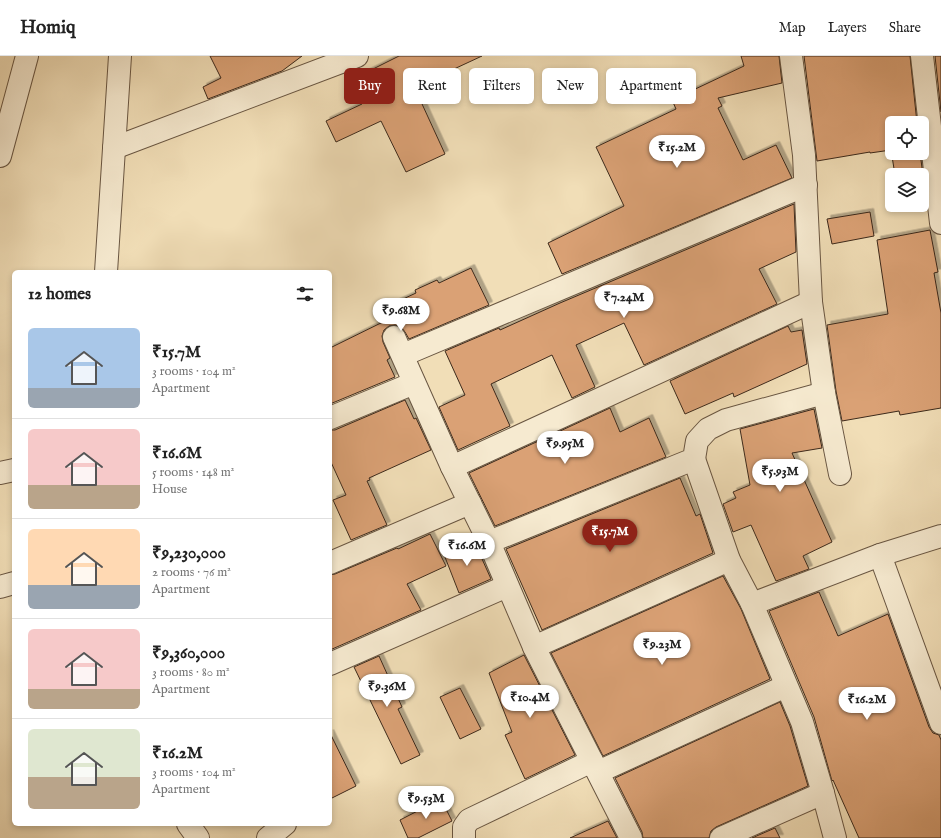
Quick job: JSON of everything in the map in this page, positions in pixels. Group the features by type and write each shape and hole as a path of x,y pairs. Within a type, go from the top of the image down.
{"street":[{"path":"0,156 27,56"},
{"path":"106,270 120,56"},
{"path":"114,148 357,56"},
{"path":"791,56 804,155 811,302 824,393 840,474"},
{"path":"922,56 941,223"},
{"path":"631,838 534,647 489,542 452,467 399,346 806,185"},
{"path":"108,248 115,270"},
{"path":"452,467 811,302"},
{"path":"332,417 414,383"},
{"path":"824,393 726,420 708,429 697,441 694,459 729,560 752,604 802,722 835,838"},
{"path":"489,542 694,459"},
{"path":"0,473 12,470"},
{"path":"332,562 470,503"},
{"path":"752,604 880,555 941,536"},
{"path":"880,555 941,723"},
{"path":"534,647 729,560"},
{"path":"0,587 12,584"},
{"path":"332,663 507,586"},
{"path":"464,838 464,827 469,820 786,686"},
{"path":"721,838 823,793"},
{"path":"189,826 198,838"},
{"path":"268,838 283,826"}],"building":[{"path":"210,56 302,56 282,71 208,99 203,87 221,78"},
{"path":"399,56 482,56 456,68 403,68 403,104 422,104 445,154 406,172 381,121 336,142 326,121 362,104 395,104 395,68 375,68"},
{"path":"741,56 779,56 782,83 718,98 722,106 718,108 743,160 776,145 792,178 562,274 548,243 624,206 596,147 676,109 674,104 696,104 696,89 744,66"},
{"path":"804,56 910,56 916,116 885,116 885,151 817,161"},
{"path":"935,56 941,56 941,112"},
{"path":"893,160 921,160 922,168 894,168"},
{"path":"794,204 796,252 759,269 777,304 644,365 624,323 576,345 595,387 572,398 552,355 491,384 510,426 458,450 439,407 465,395 445,351 499,328 500,330"},
{"path":"870,212 874,236 832,244 827,219"},
{"path":"930,230 938,272 934,273 941,313 941,408 900,415 899,411 842,421 836,391 827,325 888,314 877,240"},
{"path":"471,268 489,305 409,339 401,327 395,325 389,326 384,330 382,336 390,358 387,360 395,377 332,403 332,347 391,318 386,307 416,293 415,290 437,280 439,283"},
{"path":"788,326 791,332 802,330 807,364 734,397 733,393 685,414 670,381"},
{"path":"405,400 414,419 416,418 431,450 369,478 370,480 367,481 387,525 351,540 333,500 346,495 332,464 332,430"},
{"path":"610,408 620,432 649,418 666,457 495,526 469,473"},
{"path":"814,409 822,448 792,453 832,542 803,556 809,569 776,581 751,525 733,532 723,504 736,498 733,492 750,485 740,429"},
{"path":"680,478 696,516 700,514 713,553 542,630 506,549"},
{"path":"430,534 446,566 407,584 421,610 332,649 332,575 397,548 398,549"},
{"path":"474,541 491,579 459,593 443,552"},
{"path":"723,576 741,609 770,679 603,756 551,653"},
{"path":"819,592 838,636 888,614 929,727 933,733 939,735 941,740 941,838 859,838 833,780 832,781 814,717 769,611"},
{"path":"524,655 575,755 525,779 505,735 512,732 489,673"},
{"path":"379,656 402,707 398,709 420,755 401,764 354,667"},
{"path":"460,688 481,729 460,739 440,697"},
{"path":"780,702 790,726 808,786 716,827 711,831 709,838 643,838 642,832 615,778"},
{"path":"332,737 356,786 332,798"},
{"path":"441,799 452,821 418,838 408,838 400,820"},
{"path":"608,821 617,838 570,838"},
{"path":"775,828 780,838 752,838"}]}
